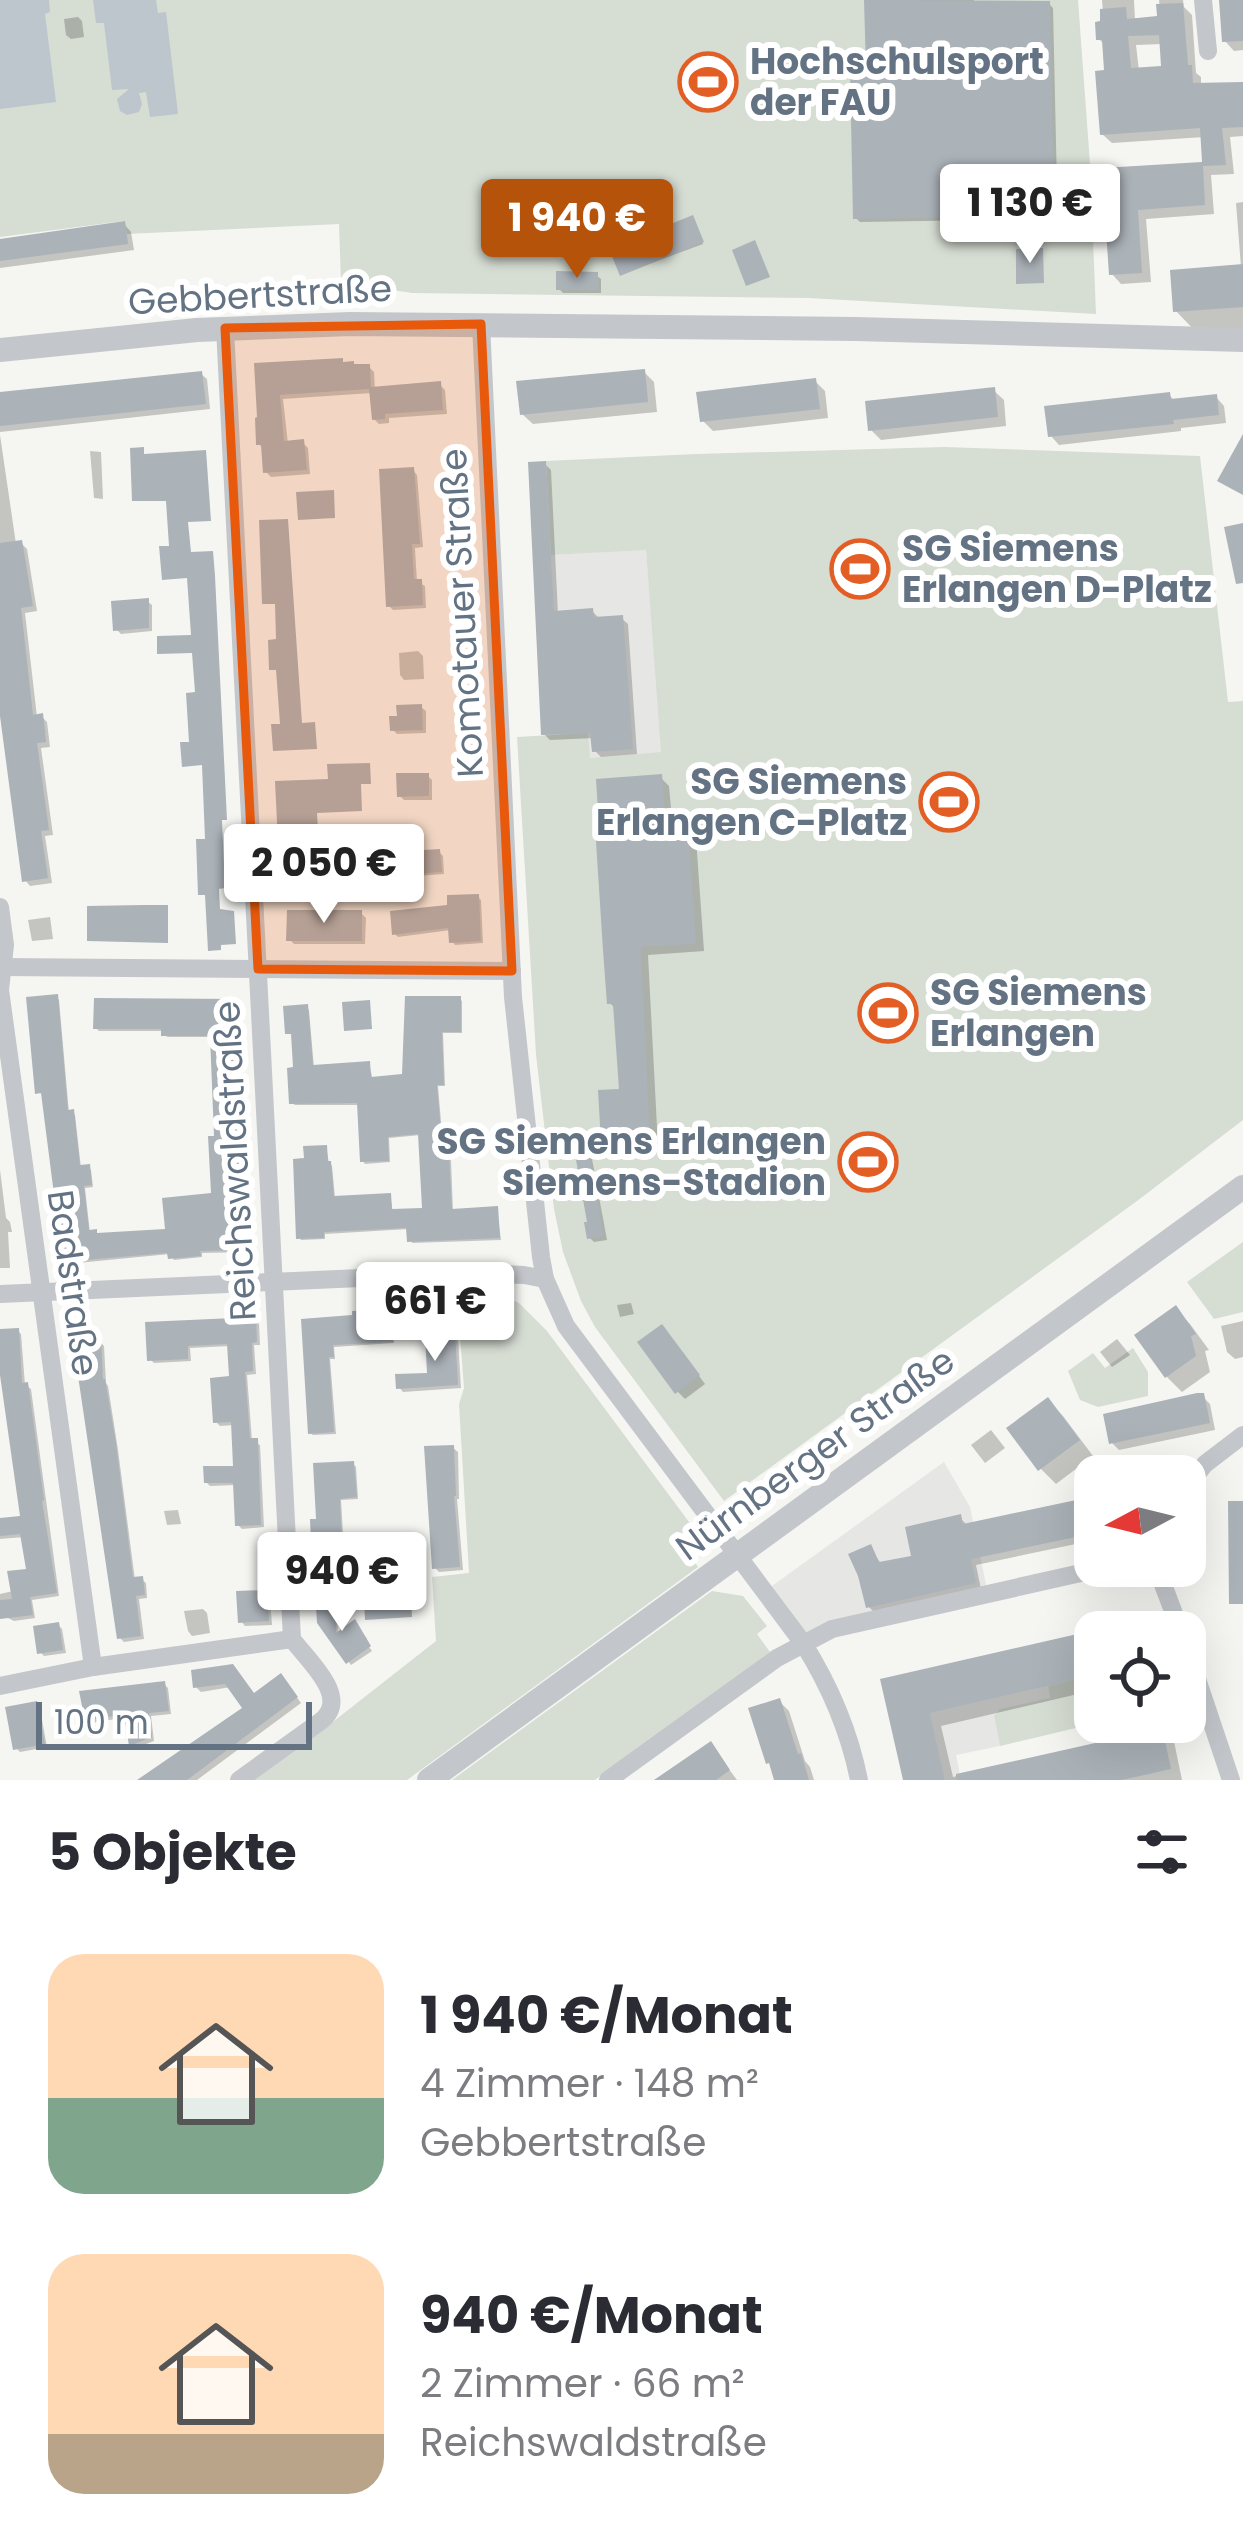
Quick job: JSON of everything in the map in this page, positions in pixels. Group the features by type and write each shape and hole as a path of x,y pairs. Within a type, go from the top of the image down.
{"street":[{"path":"1204,0 1208,51"},
{"name":"Gebbertstraße","path":"0,350 226,328 350,323 1083,333 1243,340"},
{"name":"Komotauer Straße","path":"481,324 512,970 545,1279 566,1326 803,1642 832,1695 859,1780"},
{"name":"Reichswaldstraße","path":"226,328 292,1639"},
{"name":"Badstraße","path":"0,907 4,945 0,990 93,1666"},
{"path":"1,967 512,970"},
{"name":"Nürnberger Straße","path":"429,1780 1243,1186"},
{"path":"0,1294 472,1273 545,1279"},
{"path":"1206,1463 1243,1435"},
{"path":"608,1780 803,1642 845,1625 1074,1574"},
{"path":"0,1685 93,1666 292,1639 330,1690 333,1707 330,1714 239,1780"},
{"path":"1206,1699 1233,1770"}],"highlighted area":[{"path":"481,324 512,971 258,969 225,328"}],"shaded area":[{"name":"Hochschulsport der FAU","path":"0,0 1078,0 1096,314 808,298 412,293 341,282 339,224 127,234 124,221 0,237"},
{"path":"0,0 49,0 50,12 45,14 56,102 0,109"},
{"path":"93,0 156,0 158,13 166,12 178,114 150,117 146,92 139,93 139,112 127,115 120,111 117,99 129,89 112,90 104,23 96,23"},
{"name":"SG Siemens Erlangen","path":"944,447 1200,456 1228,702 1243,701 1243,1120 724,1501 595,1327 563,1252 554,1209 536,1055 517,737 588,733 590,758 661,752 646,550 551,555 546,461"},
{"path":"646,549 662,753 590,758 560,735 551,555"},
{"path":"1243,1242 1243,1312 1214,1319 1187,1282"},
{"path":"495,1292 519,1303 547,1331 692,1526 683,1543 698,1567 407,1780 252,1780 436,1641 432,1577 469,1573 457,1294"},
{"path":"1133,1348 1148,1372 1148,1396 1098,1407 1080,1400 1068,1371 1093,1353 1105,1368"},
{"path":"944,1462 970,1507 988,1594 803,1643 765,1591"},
{"path":"712,1591 743,1596 767,1626 757,1634 770,1652 595,1780 452,1780"},
{"path":"1074,1680 1074,1728 1000,1746 994,1716 1000,1709 1050,1698 1048,1686"},
{"path":"1048,1686 1051,1698 994,1716 1000,1746 956,1755 961,1780 945,1780 930,1713"}],"building":[{"path":"864,0 1050,1 1054,184 981,185 982,217 853,219 850,68 866,68"},
{"path":"1219,0 1243,0 1243,41 1222,42"},
{"path":"1183,3 1193,83 1243,82 1243,127 1222,128 1226,165 1203,166 1205,205 1138,210 1142,273 1109,275 1102,168 1202,162 1200,128 1100,135 1095,71 1104,70 1095,22 1100,21 1100,9 1126,7 1127,19 1157,16 1156,4","holes":["1159,35 1161,66 1131,68 1128,36"]},
{"path":"693,215 704,242 620,276 609,249"},
{"path":"125,221 128,244 0,261 0,239"},
{"path":"755,240 770,277 746,286 732,250"},
{"path":"1043,248 1044,283 1016,284 1016,249"},
{"path":"1243,264 1243,307 1173,312 1170,270"},
{"path":"556,271 598,272 598,290 556,290"},
{"path":"343,358 343,362 370,364 371,387 441,381 443,410 385,414 385,419 372,420 369,389 280,395 284,441 304,439 307,470 263,473 261,445 256,445 254,363"},
{"path":"645,369 648,402 520,415 516,381"},
{"path":"202,371 206,404 0,426 0,392"},
{"path":"816,378 820,409 700,422 696,392"},
{"path":"995,387 998,417 868,431 865,401"},
{"path":"1170,392 1171,399 1217,394 1219,415 1048,437 1044,406"},
{"path":"1243,434 1243,495 1217,481"},
{"path":"144,447 144,454 206,450 211,521 188,522 191,552 213,551 215,576 227,820 222,820 225,888 219,889 220,909 234,911 236,944 221,945 221,950 208,951 205,895 198,895 196,839 205,839 202,765 182,767 180,742 189,742 186,693 195,692 192,653 157,654 157,636 191,635 187,578 162,580 159,546 169,546 166,501 132,501 130,448"},
{"path":"546,461 554,611 593,608 594,617 623,615 633,749 592,752 590,733 541,735 528,462"},
{"path":"414,467 420,544 412,544 414,579 422,579 423,605 386,607 379,469"},
{"path":"334,490 335,518 298,520 296,492"},
{"path":"288,519 302,723 315,722 317,749 273,751 271,724 280,724 276,670 269,670 268,640 276,639 275,604 262,604 259,520"},
{"path":"1243,523 1243,583 1236,584 1224,527"},
{"path":"22,540 33,606 21,608 33,715 43,713 46,742 37,743 49,830 41,831 48,878 22,882 0,716 0,543"},
{"path":"149,598 149,628 113,631 111,601"},
{"path":"422,704 423,730 390,731 389,716 397,716 396,705"},
{"path":"370,763 371,784 361,784 362,811 317,813 321,882 280,885 275,781 328,779 327,764"},
{"path":"396,773 429,773 429,796 397,797"},
{"path":"662,774 666,827 688,826 696,944 641,947 650,1139 601,1142 598,1090 619,1089 613,1004 607,1004 596,779"},
{"path":"440,849 442,872 404,875 404,882 389,883 387,850"},
{"path":"479,894 481,941 449,943 448,928 392,935 390,911 447,905 447,895"},
{"path":"168,905 168,943 87,941 87,906"},
{"path":"287,910 362,910 362,941 286,941"},
{"path":"58,994 68,1110 74,1109 80,1165 90,1164 92,1185 84,1186 89,1230 97,1229 97,1233 165,1229 162,1198 211,1193 208,1136 214,1136 210,1036 161,1036 161,1029 93,1029 94,998 238,999 248,1250 200,1251 201,1256 168,1259 167,1253 61,1262 59,1210 41,1093 35,1094 26,997"},
{"path":"405,996 461,996 461,1032 442,1032 444,1085 437,1085 443,1154 449,1154 452,1209 498,1206 500,1238 407,1242 406,1228 324,1232 324,1238 296,1239 293,1159 304,1158 303,1146 327,1145 334,1196 391,1193 392,1209 422,1208 418,1134 388,1137 389,1161 360,1162 357,1103 289,1104 291,1034 285,1034 283,1006 308,1004 313,1065 370,1061 371,1077 402,1074"},
{"path":"370,1000 372,1029 344,1031 342,1002"},
{"path":"589,1152 604,1236 587,1239 575,1154"},
{"path":"1176,1305 1196,1334 1191,1336 1196,1356 1165,1378 1134,1335"},
{"path":"391,1309 393,1342 333,1345 334,1357 329,1357 334,1432 308,1434 301,1319"},
{"path":"256,1317 253,1371 245,1372 250,1438 258,1438 261,1525 235,1526 233,1483 204,1483 203,1466 233,1466 231,1422 213,1423 210,1378 229,1376 227,1344 188,1346 188,1359 147,1361 145,1322"},
{"path":"662,1324 700,1375 675,1394 637,1342"},
{"path":"19,1328 22,1383 28,1382 57,1593 30,1597 33,1615 0,1619 0,1600 12,1599 7,1571 26,1569 20,1534 0,1536 0,1518 20,1516 0,1375 0,1329"},
{"path":"455,1332 458,1385 396,1389 395,1374 427,1373 425,1334"},
{"path":"101,1339 133,1577 143,1576 145,1595 136,1596 141,1636 117,1639 77,1369 76,1340"},
{"path":"1204,1393 1210,1423 1109,1444 1103,1414"},
{"path":"1048,1397 1080,1440 1038,1471 1006,1428"},
{"path":"454,1445 460,1567 432,1569 424,1446"},
{"path":"354,1461 357,1497 340,1499 343,1566 312,1567 313,1463"},
{"path":"1074,1500 1074,1537 971,1559 976,1583 866,1608 848,1554 871,1544 879,1562 911,1556 905,1527 961,1514 963,1524"},
{"path":"1228,1501 1243,1501 1243,1604 1229,1604"},
{"path":"410,1576 412,1617 365,1620 363,1579"},
{"path":"267,1590 269,1621 238,1623 236,1591"},
{"path":"335,1604 336,1633 355,1619 371,1646 346,1664 317,1623 316,1606"},
{"path":"59,1622 63,1650 37,1654 33,1626"},
{"path":"1074,1635 1074,1680 930,1713 945,1780 903,1780 880,1679"},
{"path":"233,1664 254,1693 281,1673 298,1697 187,1780 137,1780 242,1708 225,1684 193,1688 191,1670"},
{"path":"165,1681 169,1711 149,1713 152,1737 129,1746 124,1714 85,1721 79,1691"},
{"path":"780,1698 809,1780 774,1780 766,1764 748,1708"},
{"path":"37,1701 45,1744 13,1750 5,1707"},
{"path":"711,1741 730,1770 716,1780 654,1780"},
{"path":"1095,1743 1165,1743 1171,1769 1122,1780 956,1780 956,1774"}],"place":[{"name":"Hochschulsport der FAU","path":"708,82"},
{"name":"SG Siemens Erlangen D-Platz","path":"860,569"},
{"name":"SG Siemens Erlangen C-Platz","path":"949,802"},
{"name":"SG Siemens Erlangen","path":"888,1013"},
{"name":"SG Siemens Erlangen Siemens-Stadion","path":"868,1162"}]}
